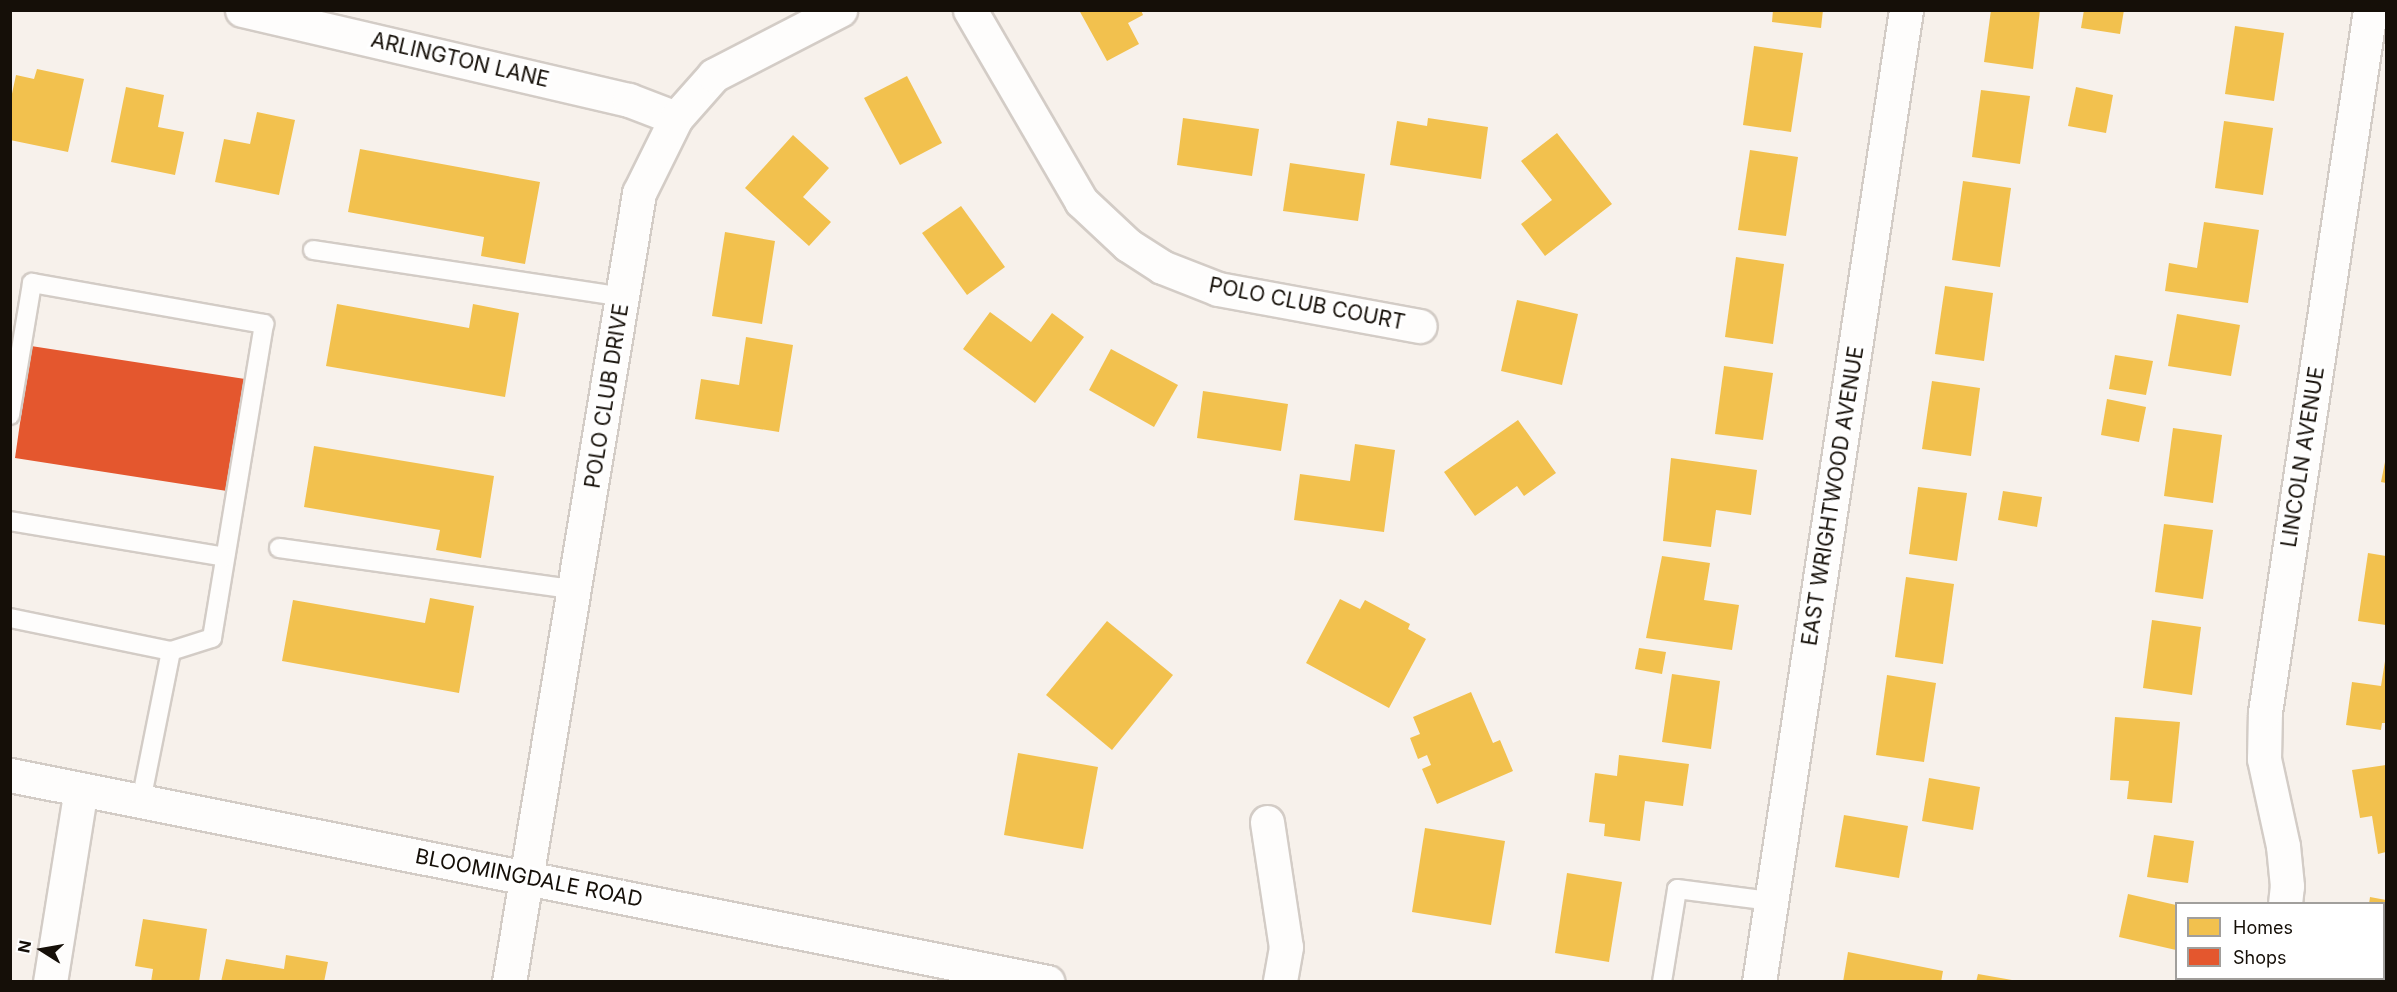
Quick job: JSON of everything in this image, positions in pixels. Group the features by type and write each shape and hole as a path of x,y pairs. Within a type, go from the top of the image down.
{"street":[{"name":"POLO CLUB DRIVE","path":"509,981 576,590 639,193 676,118 714,75 840,10"},
{"name":"POLO CLUB COURT","path":"970,10 1080,201 1128,246 1162,267 1218,289 1420,326"},
{"name":"EAST WRIGHTWOOD AVENUE","path":"1759,981 1906,10"},
{"name":"LINCOLN AVENUE","path":"2285,902 2287,886 2283,846 2264,759 2265,712 2370,10"},
{"name":"ARLINGTON LANE","path":"255,12 629,100 676,118"},
{"name":"BLOOMINGDALE ROAD","path":"10,775 1048,981"},
{"path":"50,981 81,789"},
{"path":"1267,822 1287,947 1280,981"}],"lane":[{"path":"314,250 622,297"},
{"path":"10,415 32,283 264,324 212,638 171,651 10,618"},
{"path":"10,521 225,557"},
{"path":"279,548 576,590"},
{"path":"141,801 171,651"},
{"path":"1662,981 1677,889 1771,901"}],"building: Homes":[{"path":"1079,10 1141,10 1143,15 1128,23 1139,44 1107,61"},
{"path":"1773,10 1823,10 1821,28 1772,22"},
{"path":"1991,10 2040,10 2033,69 1984,62"},
{"path":"2084,10 2124,10 2120,34 2081,28"},
{"path":"2235,26 2284,33 2274,101 2225,94"},
{"path":"1754,46 1803,53 1791,132 1743,125"},
{"path":"37,69 84,79 68,152 10,140 10,103 16,75 34,79"},
{"path":"907,76 942,143 900,165 864,98"},
{"path":"126,87 164,95 158,127 184,132 175,175 111,162"},
{"path":"2076,87 2113,95 2106,133 2068,126"},
{"path":"1981,90 2030,96 2020,164 1972,157"},
{"path":"257,112 295,120 279,195 215,182 224,139 250,144"},
{"path":"1183,118 1259,129 1252,176 1177,165"},
{"path":"1428,118 1488,127 1481,179 1390,165 1397,121 1427,126"},
{"path":"2224,121 2273,128 2263,195 2215,188"},
{"path":"1557,133 1612,204 1545,256 1521,224 1552,200 1521,161"},
{"path":"793,135 829,168 803,197 831,222 809,246 745,188"},
{"path":"360,149 540,182 525,264 481,256 484,237 348,212"},
{"path":"1750,150 1798,157 1786,236 1738,230"},
{"path":"1290,163 1365,174 1358,221 1283,211"},
{"path":"1963,181 2011,188 2000,267 1952,260"},
{"path":"961,206 1005,267 967,295 922,233"},
{"path":"2204,222 2259,230 2248,303 2165,291 2169,263 2197,268"},
{"path":"725,232 775,241 762,324 712,316"},
{"path":"1736,257 1784,264 1773,344 1725,337"},
{"path":"1945,286 1993,293 1984,361 1935,354"},
{"path":"1517,300 1578,314 1562,385 1501,371"},
{"path":"337,304 469,328 473,304 519,313 505,397 326,366"},
{"path":"990,312 1031,342 1052,313 1084,337 1035,403 963,349"},
{"path":"2177,314 2240,325 2231,376 2168,366"},
{"path":"746,337 793,345 779,432 695,419 701,379 739,385"},
{"path":"1111,349 1178,385 1154,427 1089,390"},
{"path":"2115,355 2153,361 2146,395 2109,389"},
{"path":"1724,366 1773,373 1763,440 1715,434"},
{"path":"1932,381 1980,388 1971,456 1922,449"},
{"path":"1203,391 1288,404 1281,451 1197,438"},
{"path":"2107,399 2146,407 2139,442 2101,435"},
{"path":"1518,420 1556,473 1524,496 1517,486 1475,516 1444,472"},
{"path":"2173,428 2222,435 2213,503 2164,496"},
{"path":"1355,444 1395,450 1384,532 1294,520 1300,474 1350,481"},
{"path":"314,446 494,476 481,558 436,550 440,530 304,507"},
{"path":"2386,457 2386,483 2381,482"},
{"path":"1671,458 1757,470 1751,515 1716,510 1711,547 1663,541"},
{"path":"1918,487 1967,493 1957,561 1909,554"},
{"path":"2003,491 2042,497 2037,527 1998,520"},
{"path":"2164,524 2213,530 2203,599 2155,592"},
{"path":"2368,553 2386,556 2386,625 2358,621"},
{"path":"1662,556 1710,563 1704,600 1739,605 1732,650 1646,638"},
{"path":"1906,577 1954,584 1943,664 1895,657"},
{"path":"430,598 474,606 459,693 282,661 293,600 425,623"},
{"path":"1340,599 1360,609 1365,600 1410,624 1408,629 1426,639 1389,708 1306,663"},
{"path":"2152,620 2201,627 2192,695 2143,688"},
{"path":"1107,621 1173,675 1112,750 1046,695"},
{"path":"1639,648 1666,652 1662,674 1635,669"},
{"path":"2386,655 2386,723 2382,723 2381,730 2346,725 2352,682 2381,686"},
{"path":"1672,674 1720,681 1711,749 1662,742"},
{"path":"1887,675 1936,683 1924,762 1876,755"},
{"path":"1471,692 1493,743 1500,740 1513,771 1437,804 1422,769 1431,765 1427,755 1418,759 1410,738 1420,734 1413,717"},
{"path":"2115,717 2180,722 2172,803 2127,799 2129,781 2110,780"},
{"path":"1018,753 1098,767 1083,849 1004,835"},
{"path":"1619,755 1689,764 1683,806 1645,801 1640,841 1604,836 1605,824 1589,822 1595,773 1617,776"},
{"path":"2386,765 2386,852 2378,854 2372,816 2360,818 2352,770"},
{"path":"1929,778 1980,787 1973,830 1922,821"},
{"path":"1844,815 1908,826 1899,878 1835,867"},
{"path":"1425,828 1505,841 1491,925 1412,912"},
{"path":"2154,835 2194,841 2188,883 2147,877"},
{"path":"1567,873 1622,882 1609,962 1555,953"},
{"path":"2128,894 2175,905 2175,950 2119,937"},
{"path":"2370,897 2386,900 2386,979 2385,902 2369,902"},
{"path":"143,919 207,929 199,982 151,982 153,969 135,966"},
{"path":"1848,952 1943,971 1941,982 1843,982"},
{"path":"286,955 328,962 324,982 221,982 226,959 284,969"},
{"path":"1978,974 2012,980 2011,982 1976,982"}],"building: Shops":[{"path":"31,346 245,379 227,491 15,458"}]}
